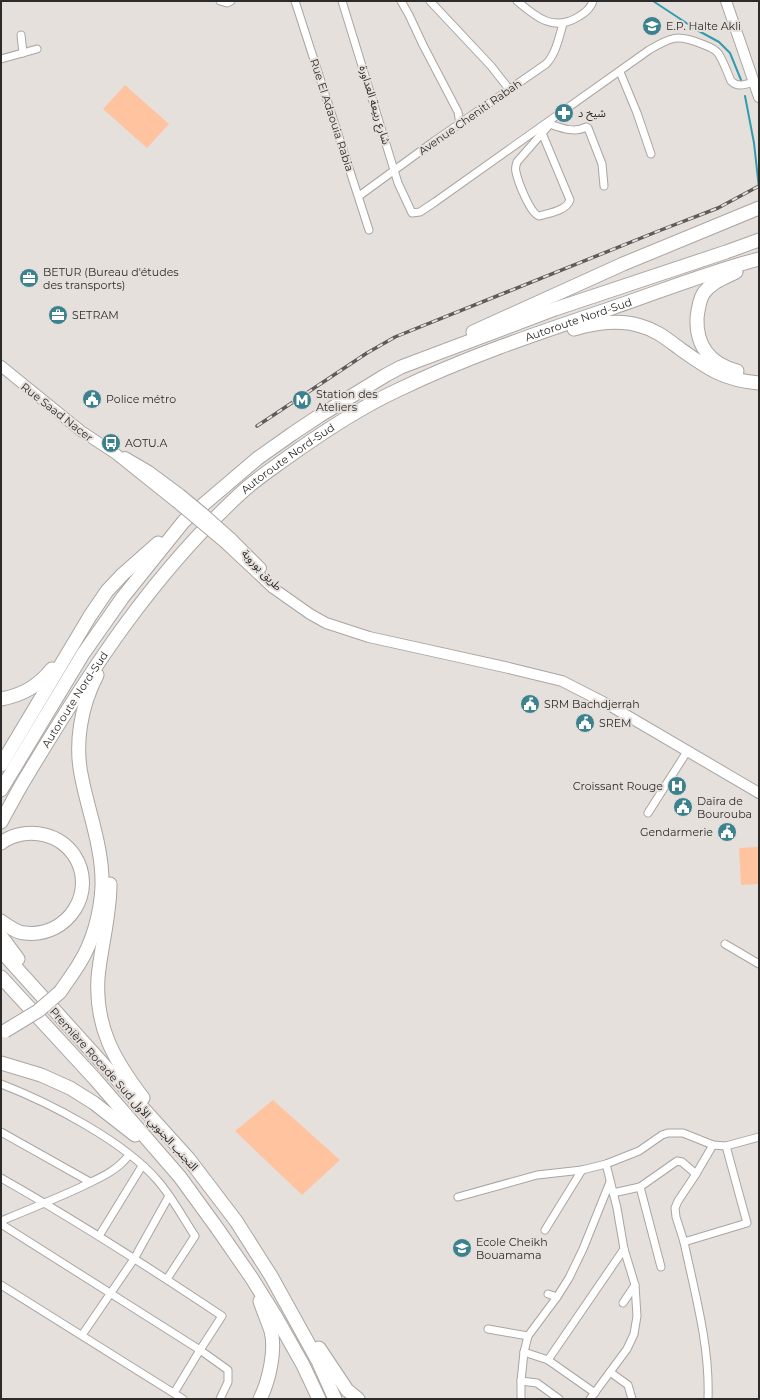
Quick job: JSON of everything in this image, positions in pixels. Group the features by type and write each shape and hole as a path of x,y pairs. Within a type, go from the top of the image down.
{"highway":[{"path":"401,367 445,345 622,264 756,211"},
{"name":"Autoroute Nord-Sud","path":"1,790 83,654 128,591 184,521 258,458 319,416 401,367 555,309 726,252 757,240"},
{"path":"759,259 719,280 707,289 703,294 700,304 697,325 698,334 705,350 717,363 734,370 759,374"},
{"name":"Autoroute Nord-Sud","path":"1,822 26,777 70,706 119,632 156,584 186,549 244,490 301,447 367,405 438,372 512,343 714,272 759,259"},
{"path":"512,343 606,322 629,324 641,326 663,336 714,372 726,377 759,383"},
{"path":"1,765 71,646 107,591 123,574 184,521"},
{"path":"119,632 95,679 84,708 80,729 79,749 81,777 108,870 110,884 109,912 98,978 101,1022 109,1046 128,1078 188,1158"},
{"path":"1,699 22,693 40,682 71,646"},
{"path":"3,1032 38,1011 60,992 86,952 99,912 102,886 102,875 94,825"},
{"path":"1,843 10,837 29,833 39,833 57,839 70,850 75,857 80,866 84,882 80,899 74,912 56,928 48,931 25,934 9,927 1,921"},
{"path":"1,936 76,1035"},
{"name":"Première Rocade Sud التجنب الجنوبي الأول","path":"1,951 188,1158 236,1221 271,1276 318,1361 335,1399"},
{"name":"Première Rocade Sud التجنب الجنوبي الأول","path":"1,977 95,1079 180,1177 251,1277 303,1365 319,1399"},
{"path":"1,1063 41,1075 70,1088 94,1103 132,1132 180,1177"},
{"path":"271,1276 347,1390 358,1399"},
{"path":"251,1277 271,1332 272,1359 269,1374 260,1399"}],"main road":[{"path":"726,1 759,97"},
{"name":"Rue Saad Nacer","path":"1,366 76,427 116,454"},
{"name":"طريق بوروبة","path":"116,454 137,463 178,498 204,513 228,541 272,579 287,598 326,623 362,635 562,681 583,691 688,750 759,793"},
{"path":"744,784 759,783"}],"street":[{"path":"220,1 227,3 232,1"},
{"name":"Rue El Adaouia Rabia","path":"295,1 369,230"},
{"name":"شارع ربيعة العداورة","path":"342,1 398,182 412,213 420,212 548,123"},
{"path":"401,1 458,112 460,124"},
{"path":"430,1 491,66 509,89"},
{"path":"516,1 542,20 563,24 582,14 591,7 593,1"},
{"name":"Avenue Cheniti Rabah","path":"359,196 550,60 563,24"},
{"path":"21,35 23,53"},
{"path":"542,133 570,200 567,205 560,209 539,216 534,214 524,195 516,171 517,162 542,133 548,123 650,50 667,40 677,37 694,41 715,50 723,63 731,82 735,85 754,82"},
{"path":"1,59 37,50"},
{"path":"620,72 637,113 651,154"},
{"path":"548,123 567,129 578,130 586,127 588,128 602,164 604,186"},
{"path":"648,813 688,750"},
{"path":"725,944 759,964"},
{"path":"1,1084 15,1089 96,1132 129,1155 158,1180 195,1236 167,1279"},
{"path":"1,1132 90,1182"},
{"path":"458,1197 537,1176 582,1170 606,1164 639,1151 662,1135 668,1133 683,1133 714,1145 726,1146 759,1137"},
{"path":"708,1399 708,1368 701,1326 684,1242 676,1217 675,1208 714,1145"},
{"path":"684,1242 747,1223 726,1146"},
{"path":"1,1221 46,1204 114,1171 129,1155"},
{"path":"613,1193 640,1187 677,1161 682,1162 696,1174"},
{"path":"524,1352 548,1360 592,1396 627,1349 634,1334 637,1316 635,1285 624,1249 606,1164"},
{"path":"98,1236 142,1166"},
{"path":"545,1230 582,1170"},
{"path":"1,1178 167,1279 222,1316 174,1394"},
{"path":"521,1399 524,1352 528,1336 569,1278 583,1249 610,1182"},
{"path":"640,1187 661,1267"},
{"path":"82,1335 111,1295 134,1259 169,1196"},
{"path":"1,1224 200,1350 228,1370 228,1382 220,1399"},
{"path":"548,1360 624,1249"},
{"path":"1,1285 183,1399"},
{"path":"622,1303 635,1285"},
{"path":"548,1294 557,1297"},
{"path":"488,1329 528,1336"},
{"path":"610,1372 628,1385 632,1399"},
{"path":"521,1381 537,1383 559,1399"}],"shaded area":[{"path":"125,85 169,124 147,148 103,109"},
{"path":"759,847 759,884 741,885 739,848"},
{"path":"273,1100 340,1160 302,1195 235,1131"}],"waterway":[{"path":"653,1 697,30 719,42 730,53 741,80"},
{"path":"745,96 754,143 759,188"}],"railway":[{"path":"257,426 367,353 395,337 718,208 759,186"}],"place":[{"name":"E.P. Halte Akli","path":"652,26"},
{"name":"شيخ د","path":"564,113"},
{"name":"BETUR (Bureau d'études des transports)","path":"29,278"},
{"name":"SETRAM","path":"58,315"},
{"name":"Police métro","path":"92,399"},
{"name":"Station des Ateliers","path":"302,400"},
{"name":"AOTU.A","path":"111,443"},
{"name":"SRM Bachdjerrah","path":"530,704"},
{"name":"SREM","path":"585,723"},
{"name":"Croissant Rouge","path":"677,786"},
{"name":"Daïra de Bourouba","path":"683,807"},
{"name":"Gendarmerie","path":"727,832"},
{"name":"Ecole Cheikh Bouamama","path":"462,1248"}]}
